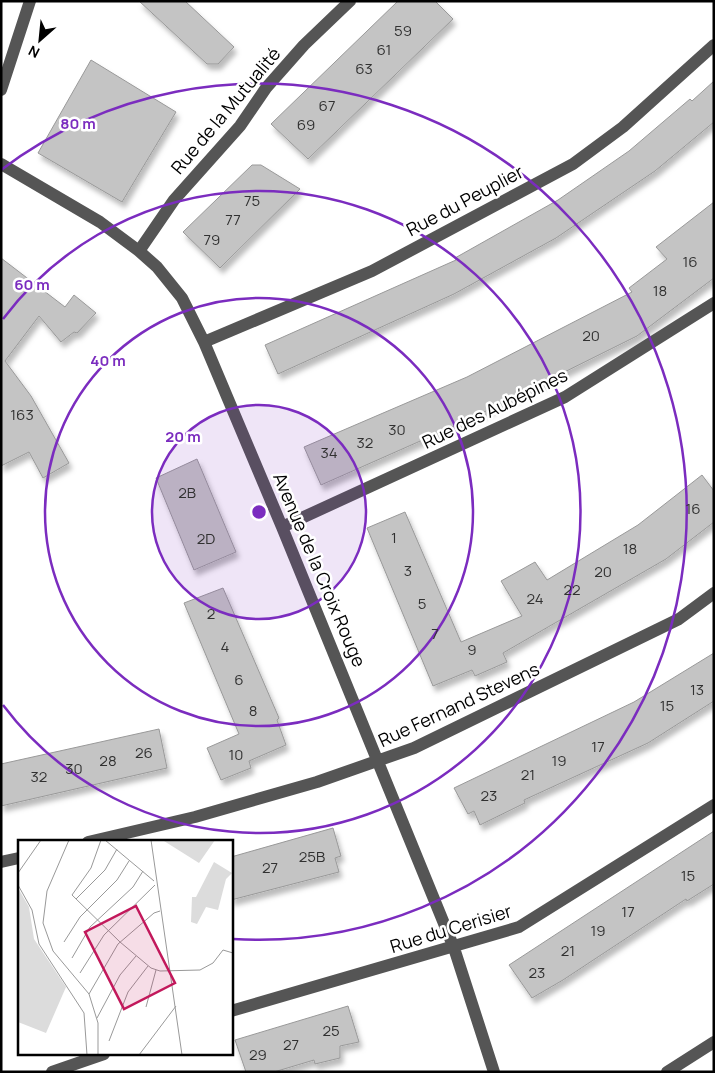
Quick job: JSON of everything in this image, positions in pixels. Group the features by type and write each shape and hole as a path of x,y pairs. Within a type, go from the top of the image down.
{"street":[{"path":"1,90 30,1"},
{"name":"Rue de la Mutualité","path":"139,251 174,200 240,126 266,88 304,45 350,1"},
{"name":"Rue du Peuplier","path":"204,342 372,271 573,164 623,127 714,45"},
{"name":"Avenue de la Croix Rouge","path":"1,164 100,222 157,267 182,298 204,342 379,761 454,948 494,1072"},
{"name":"Rue des Aubépines","path":"282,527 565,398 714,303"},
{"name":"Rue Fernand Stevens","path":"96,840 194,817 317,782 414,748 679,619 714,593"},
{"name":"Rue du Cerisier","path":"232,1012 454,948 519,927 714,805"},
{"path":"1,862 18,858"},
{"path":"667,1072 714,1042"},
{"path":"52,1072 98,1056"}],"building":[{"path":"139,1 185,1 234,47 218,64 207,64"},
{"path":"398,1 435,1 453,19 308,159 271,124"},
{"path":"91,60 176,112 122,202 38,153"},
{"path":"714,81 714,122 655,171 556,238 454,294 278,374 265,345 456,260 455,258 558,200 629,151"},
{"path":"252,165 261,165 300,189 220,268 183,232"},
{"path":"714,202 714,278 637,336 470,419 321,485 304,447 467,377 632,292 629,288 667,259 656,247"},
{"path":"1,258 65,307 74,295 96,313 77,333 74,332 61,342 39,316 5,361 31,396 69,463 43,478 29,452 1,466"},
{"path":"197,459 236,552 194,570 156,478"},
{"path":"702,475 714,491 714,522 666,559 503,653 507,662 475,676 472,670 433,686 367,528 405,512 461,642 522,616 501,581 535,562 547,580 638,525"},
{"path":"223,588 279,718 277,720 286,745 249,761 251,768 221,780 207,748 239,734 184,603"},
{"path":"714,653 714,701 648,743 524,800 525,803 480,825 474,811 468,814 454,788 634,702"},
{"path":"159,729 167,768 1,806 1,764"},
{"path":"333,828 341,856 335,858 339,872 232,900 232,857"},
{"path":"714,831 714,884 687,901 686,899 563,980 532,998 509,965"},
{"path":"348,1006 359,1042 340,1046 340,1058 315,1064 314,1060 274,1072 246,1072 235,1040"}]}
